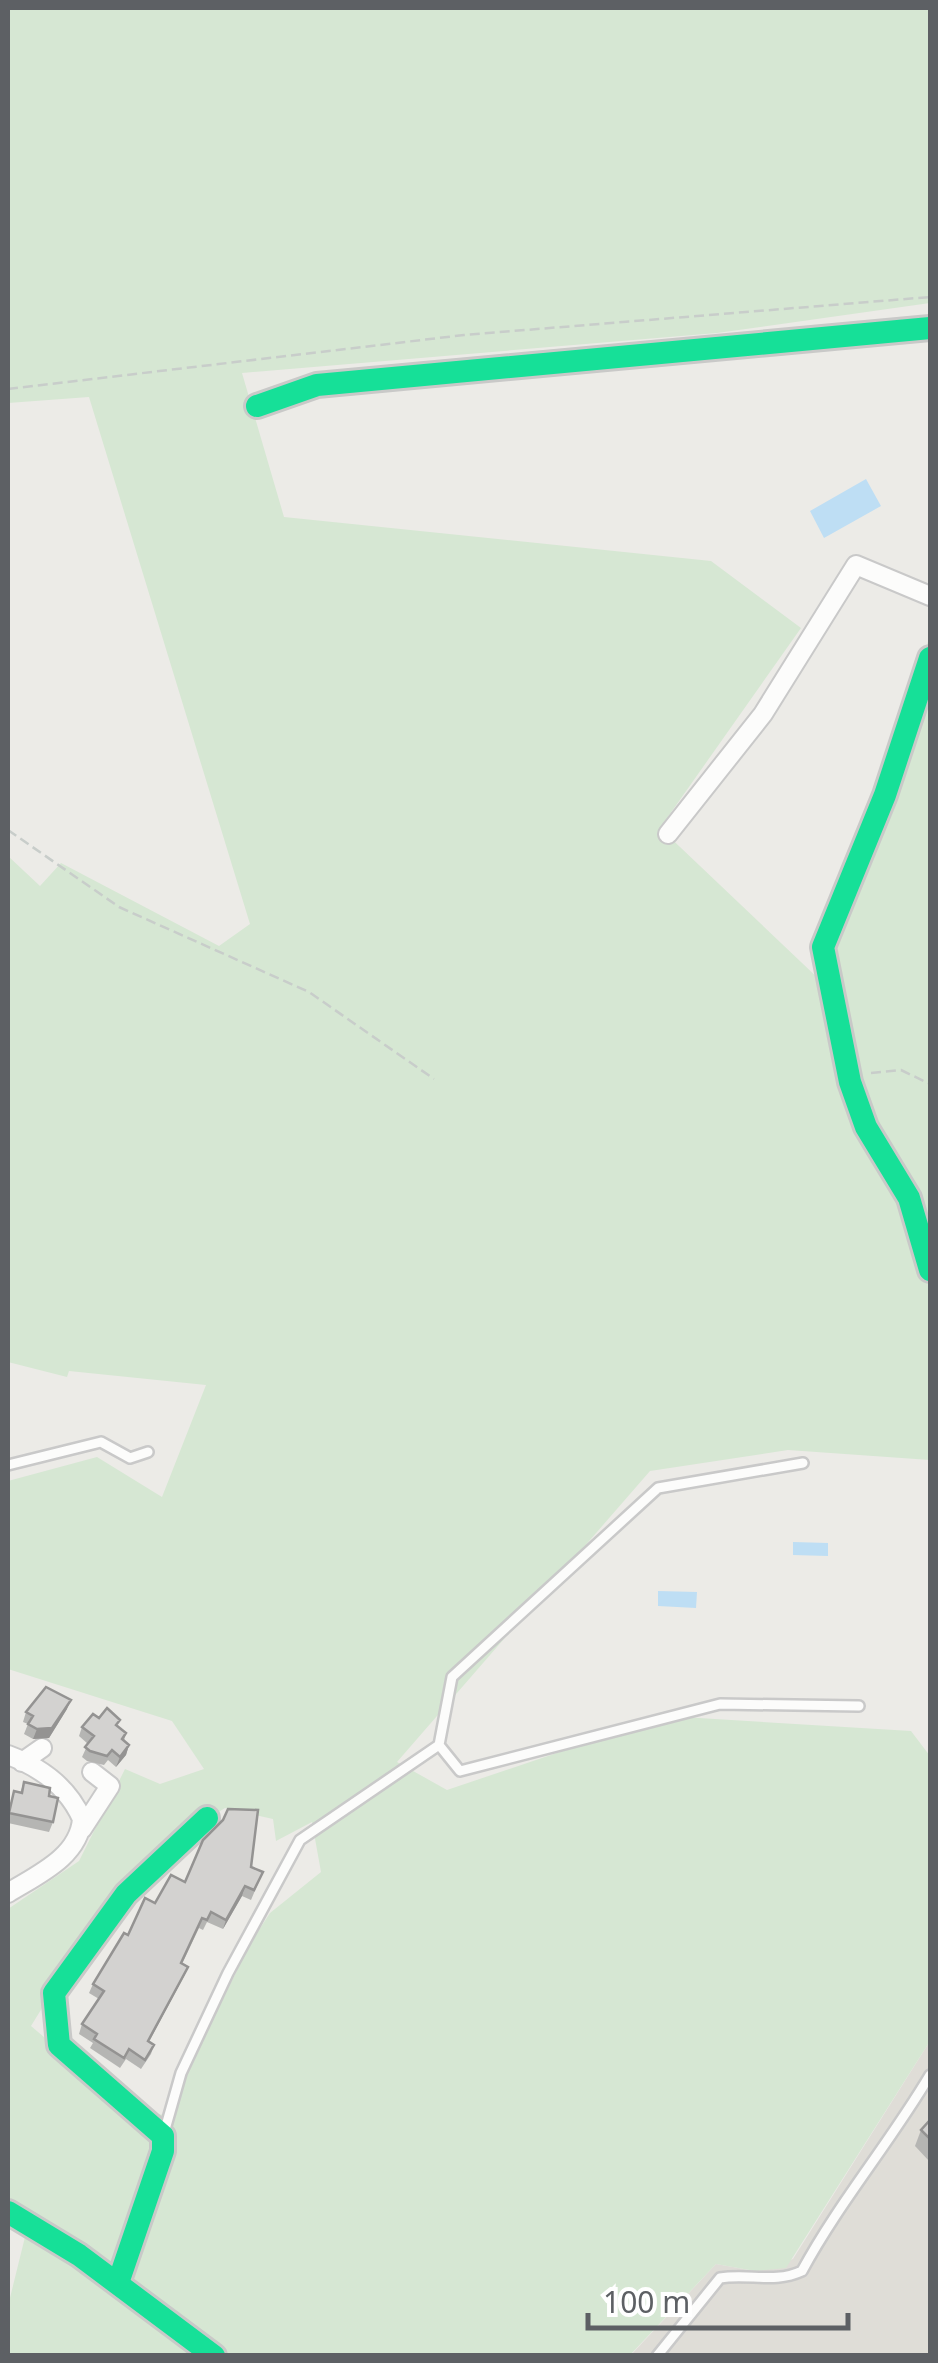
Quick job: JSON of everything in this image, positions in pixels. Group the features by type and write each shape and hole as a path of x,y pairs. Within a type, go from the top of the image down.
{"street":[{"path":"257,406 317,385 930,328"},
{"path":"668,834 762,714 856,565 930,596"},
{"path":"930,658 885,795 824,948 850,1082 866,1127 909,1198 930,1270"},
{"path":"15,1758 42,1748"},
{"path":"15,1758 51,1777 75,1802 81,1829"},
{"path":"8,1893 25,1872 56,1864 75,1844 110,1786 92,1772"},
{"path":"118,2283 163,2151 163,2136 59,2045 54,1993 126,1894 208,1818"},
{"path":"8,2212 118,2283 214,2356"}],"lane":[{"path":"8,1465 101,1442 130,1458 148,1452"},
{"path":"163,2136 181,2072 228,1973 300,1840 439,1744 452,1677 658,1488 803,1462"},
{"path":"439,1744 460,1771 720,1704 859,1706"},
{"path":"656,2356 720,2278 742,2274 767,2280 802,2271 836,2208 896,2133 930,2075"}],"path":[{"path":"8,389 464,335 930,296"},
{"path":"8,830 119,907 309,992 434,1079"},
{"path":"850,1082 890,1070 911,1073 930,1084"}],"shaded area":[{"path":"930,2041 930,2355 630,2356 716,2264 755,2271 793,2259"}],"green space":[{"path":"8,8 930,8 930,303 717,333 242,373 284,517 711,561 801,628 660,828 821,981 930,635 930,1460 788,1450 650,1471 397,1762 447,1790 666,1716 911,1731 930,1756 930,2041 786,2268 755,2271 716,2264 630,2355 8,2355 8,2306 25,2237 8,2221 8,1909 79,1861 125,1769 160,1784 204,1769 172,1721 8,1669 8,1481 97,1457 162,1497 206,1385 69,1371 67,1377 8,1362 8,856 40,886 61,863 219,946 250,924 89,397 8,403","holes":["225,1808 273,1819 276,1841 312,1822 321,1872 270,1913 251,1942 166,2115 132,2112 31,2026 82,1943 161,1847"]}],"water":[{"path":"866,479 881,506 824,538 810,511"},
{"path":"793,1542 828,1543 828,1556 793,1555"},
{"path":"658,1591 697,1592 696,1608 658,1606"}],"building":[{"path":"46,1687 71,1700 52,1728 37,1729 28,1724 33,1716 26,1712"},
{"path":"107,1708 120,1720 116,1725 126,1733 122,1739 129,1745 120,1757 112,1750 107,1756 85,1747 94,1736 82,1727 93,1714 99,1718"},
{"path":"24,1782 50,1788 49,1796 58,1798 53,1822 9,1813 14,1791 22,1793"},
{"path":"228,1809 258,1810 251,1867 263,1872 254,1890 245,1886 226,1920 211,1912 207,1920 202,1918 181,1963 188,1967 148,2041 154,2045 145,2060 129,2049 124,2058 94,2039 97,2034 82,2024 104,1991 93,1984 124,1933 128,1935 145,1898 155,1903 171,1875 185,1882 203,1840 223,1820"},
{"path":"930,2120 930,2139 921,2130"}],"traffic: fast":[{"path":"257,406 317,385 930,328"},
{"path":"930,658 885,795 823,947 850,1082 866,1127 909,1198 930,1270"},
{"path":"118,2283 163,2151 163,2136 59,2045 54,1993 126,1894 207,1818"},
{"path":"8,2212 79,2255 214,2356"}]}
